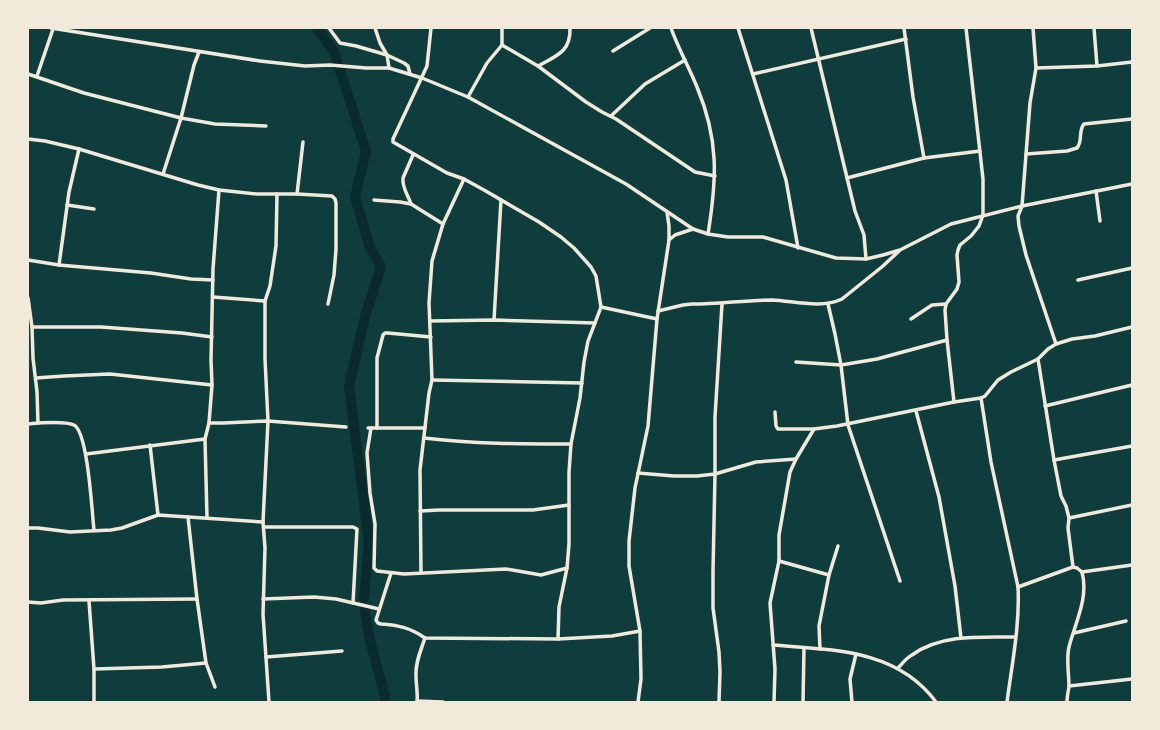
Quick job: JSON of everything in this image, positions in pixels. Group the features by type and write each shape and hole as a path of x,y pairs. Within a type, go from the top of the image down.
{"street":[{"path":"37,76 52,28 275,63 305,66 330,65 389,68 422,78 468,97 626,184 693,229 708,234 728,237 763,238 836,258 866,258 883,255 900,250 951,224 1022,206 1132,184"},
{"path":"329,28 340,43 387,55 408,66 410,74"},
{"path":"375,28 380,43 387,55 389,68"},
{"path":"431,28 427,66 393,139 393,142 395,145 413,155 447,173 464,179 539,222 574,248 596,276 601,307 588,341 571,444 567,568 559,607 558,639"},
{"path":"468,97 487,63 502,45 502,28"},
{"path":"538,66 566,49 570,36 570,28"},
{"path":"613,51 650,28"},
{"path":"671,28 686,60 708,116 714,147 714,200 708,234"},
{"path":"738,28 786,180 798,248"},
{"path":"811,28 855,212 864,235 866,258"},
{"path":"904,28 913,97 924,158"},
{"path":"954,402 945,310 946,304 957,289 959,282 957,255 960,245 971,236 979,226 983,215 983,179 966,28"},
{"path":"1033,28 1036,68 1030,103 1022,206 1018,216 1023,240 1056,344"},
{"path":"1094,28 1097,66"},
{"path":"753,74 906,39"},
{"path":"502,45 538,66 586,102 611,116 694,172 715,176"},
{"path":"163,174 181,118 194,65 199,52"},
{"path":"611,116 645,84 686,60"},
{"path":"1036,68 1097,66 1132,62"},
{"path":"28,74 84,93 181,118 215,124 266,126"},
{"path":"1026,154 1067,151 1078,148 1081,129 1084,124 1132,119"},
{"path":"28,139 45,141 79,149 110,160 219,190 257,194 332,196 335,199 336,248 334,275 328,304"},
{"path":"297,194 303,142"},
{"path":"59,265 69,192 79,149"},
{"path":"847,178 924,158 980,151"},
{"path":"411,204 402,182 413,155"},
{"path":"421,573 420,470 429,393 432,380 429,303 432,261 443,224 464,179"},
{"path":"207,518 205,438 209,423 212,385 211,360 213,280 219,190"},
{"path":"1096,191 1100,220"},
{"path":"269,702 263,633 263,522 268,420 265,359 265,301 270,286 276,246 277,194"},
{"path":"374,200 411,204 443,224"},
{"path":"494,320 501,200"},
{"path":"67,205 94,209"},
{"path":"638,702 641,680 640,631 629,566 632,511 648,426 657,319 669,240 670,226 667,212"},
{"path":"669,240 675,235 693,229"},
{"path":"658,311 683,305 772,300 828,304 842,299 883,266 900,250"},
{"path":"28,260 59,265 213,280"},
{"path":"1078,280 1132,268"},
{"path":"213,297 265,301"},
{"path":"28,298 32,327 38,423"},
{"path":"719,702 720,665 713,604 716,474 715,417 722,304"},
{"path":"828,304 835,334 848,425 900,581"},
{"path":"911,319 932,305 946,304"},
{"path":"601,307 657,319"},
{"path":"430,321 494,320 595,323"},
{"path":"32,327 101,327 174,332 212,337"},
{"path":"774,412 776,426 778,429 814,429 848,425 954,402 981,398 985,396 998,380 1038,359 1056,344 1072,339 1095,336 1132,327"},
{"path":"377,428 377,358 383,335 388,333 431,338"},
{"path":"796,362 840,365 878,359 947,340"},
{"path":"1038,359 1061,496 1066,506 1069,518 1068,528 1072,567"},
{"path":"28,360 33,361"},
{"path":"36,378 110,374 212,385"},
{"path":"432,380 582,383"},
{"path":"1045,406 1132,385"},
{"path":"981,398 991,462 1018,587 1019,600 1006,702"},
{"path":"916,411 939,497 955,586 961,638"},
{"path":"209,423 268,420 346,427"},
{"path":"28,424 58,423 74,426 79,430 86,454 94,530"},
{"path":"425,428 369,428 367,453 370,493 375,524 374,568 377,572 421,573 506,569 541,575 567,568"},
{"path":"774,702 775,669 770,603 779,561 780,534 784,504 790,472 814,429"},
{"path":"86,454 205,438"},
{"path":"424,438 456,442 497,444 571,444"},
{"path":"150,445 158,515"},
{"path":"1054,460 1132,446"},
{"path":"638,473 674,476 716,474 756,462 796,459"},
{"path":"420,511 533,510 569,505"},
{"path":"1069,518 1132,505"},
{"path":"28,528 70,532 122,528 158,515 263,522"},
{"path":"188,517 206,663 215,687"},
{"path":"264,527 353,527 357,529 352,603"},
{"path":"820,649 819,626 829,575 838,546"},
{"path":"779,561 829,575"},
{"path":"1082,572 1132,565"},
{"path":"1018,587 1072,567 1077,568 1082,572 1084,583 1082,602 1068,655 1069,686 1067,702"},
{"path":"390,573 376,620 378,622 412,630 425,638 558,639 612,636 640,631"},
{"path":"263,599 314,597 336,599 379,609"},
{"path":"28,602 41,603 63,600 197,599"},
{"path":"89,601 94,669 94,702"},
{"path":"1074,633 1126,621"},
{"path":"898,668 913,654 934,644 961,638 1015,637"},
{"path":"425,638 417,662 417,701 443,702"},
{"path":"773,645 838,650 885,662 898,668 915,680 936,702"},
{"path":"803,702 804,648"},
{"path":"266,658 342,651"},
{"path":"852,702 850,679 856,654"},
{"path":"94,669 162,667 206,663"},
{"path":"1069,686 1132,679"}],"waterway":[{"path":"317,28 334,52 366,151 355,197 370,248 381,266 365,317 349,386 369,543 364,598"},
{"path":"365,610 369,637 385,696 385,702"}]}
